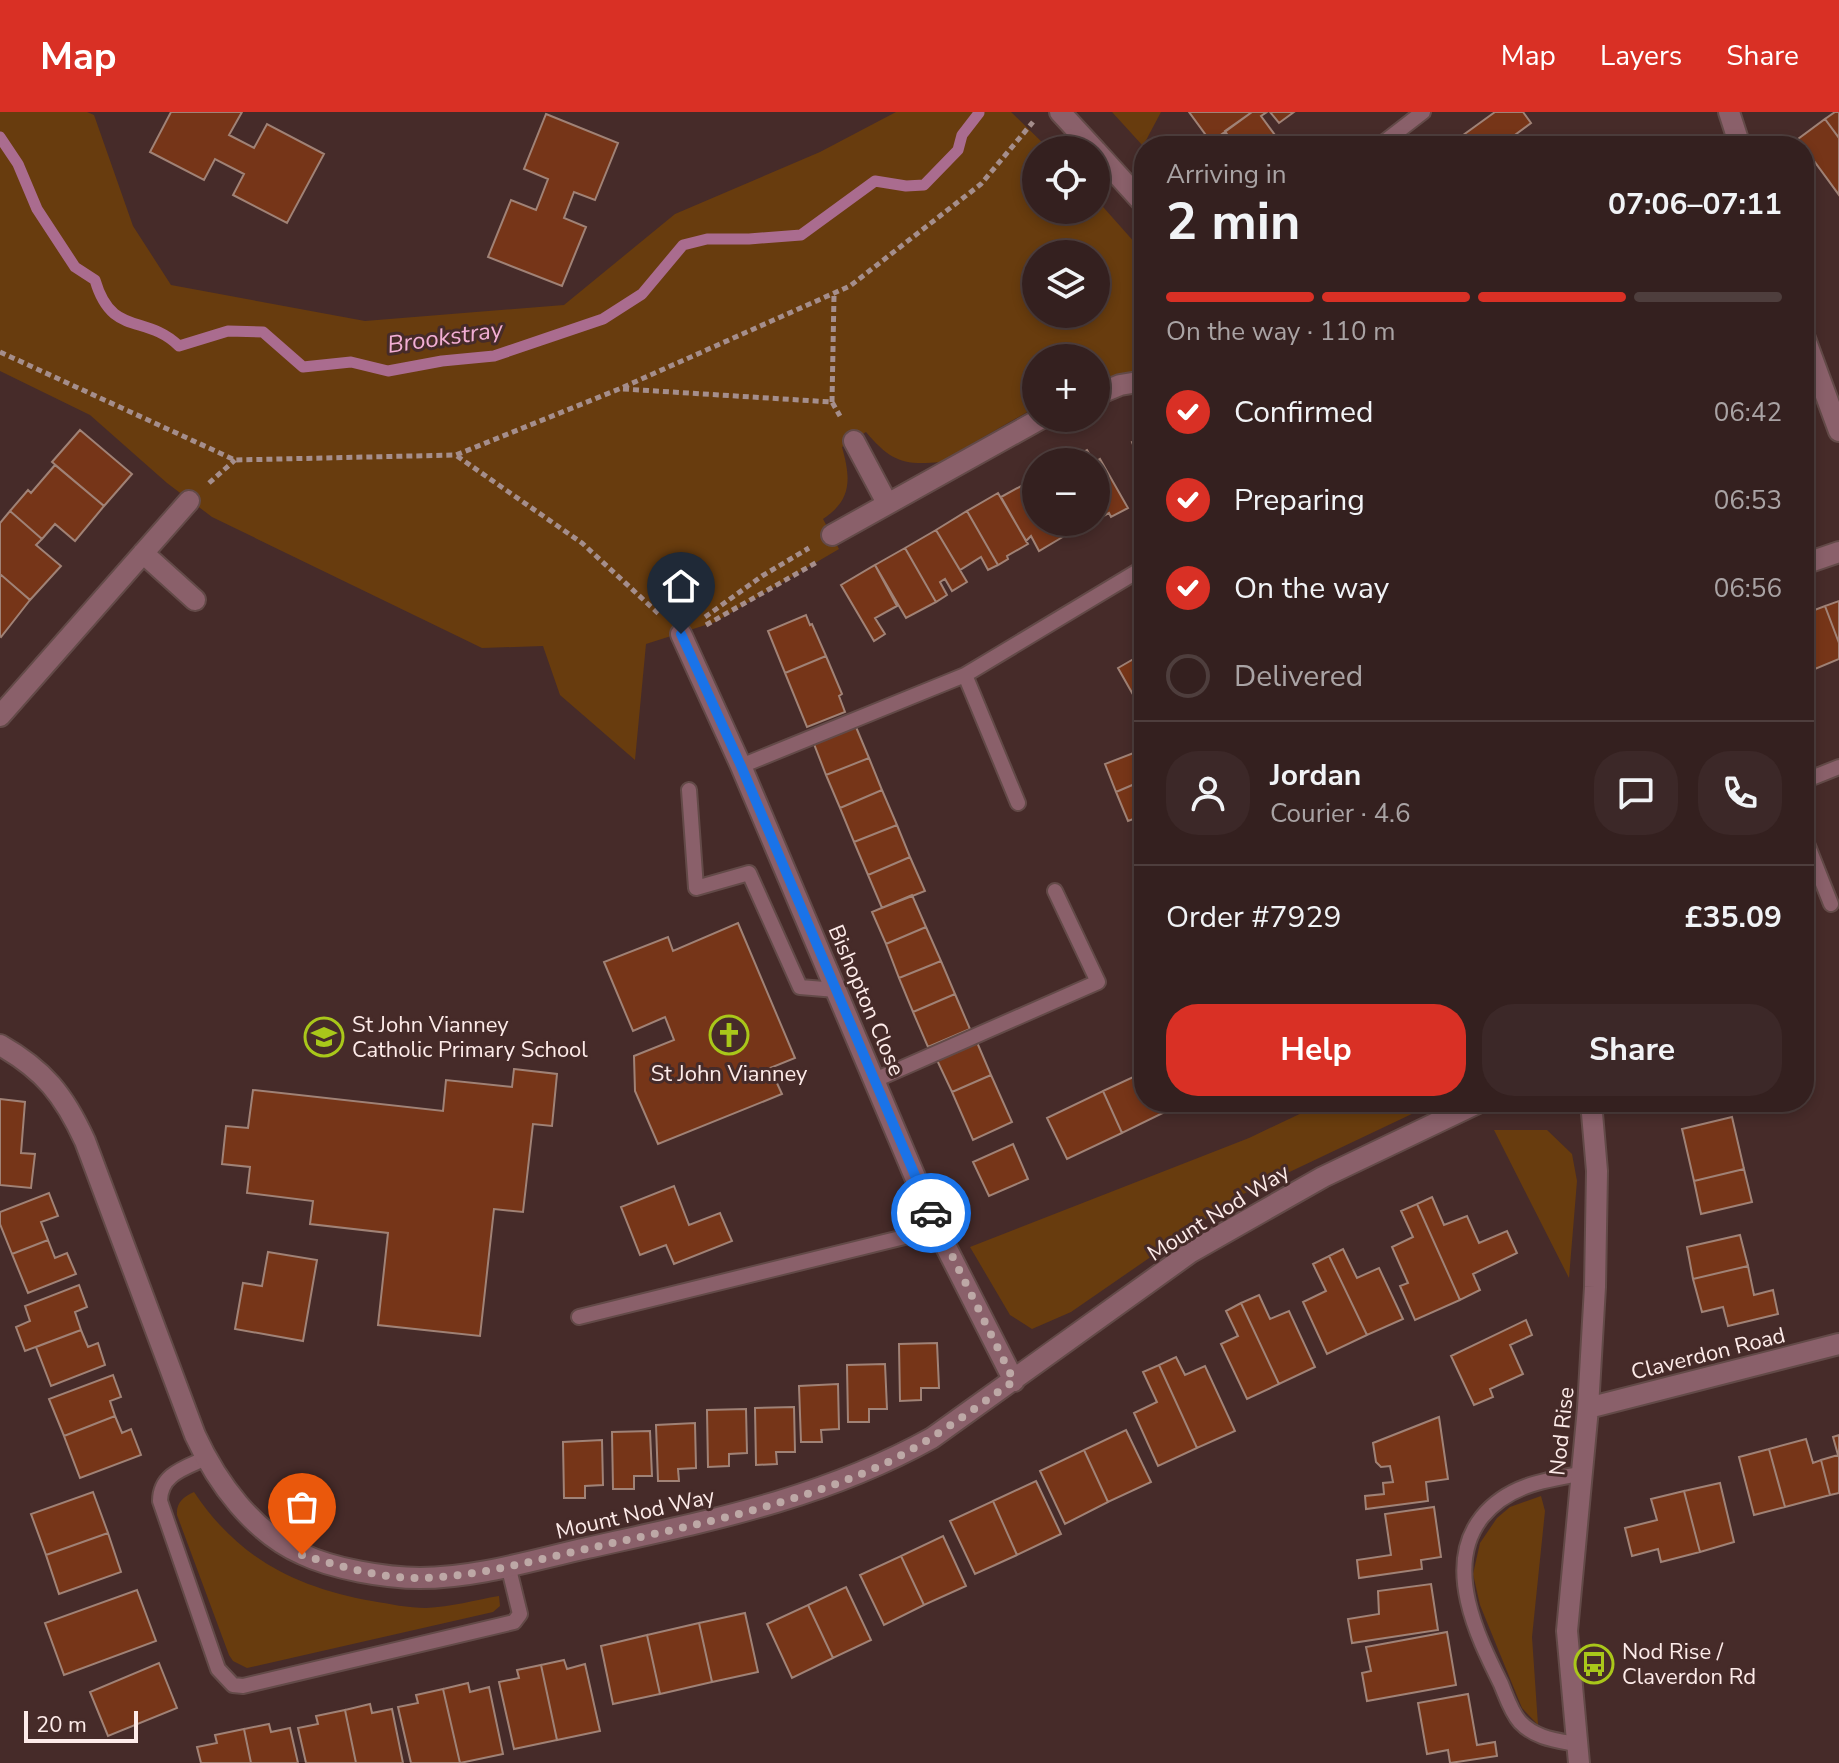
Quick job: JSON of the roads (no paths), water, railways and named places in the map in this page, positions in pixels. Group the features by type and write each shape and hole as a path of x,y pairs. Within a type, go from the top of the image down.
{"street":[{"path":"1060,112 1083,136"},
{"path":"1729,112 1737,136"},
{"path":"1110,166 1134,193"},
{"path":"1814,367 1839,431"},
{"path":"1110,389 1134,383"},
{"path":"832,535 1022,429"},
{"path":"854,441 887,503"},
{"path":"0,716 189,501"},
{"path":"1814,561 1839,552"},
{"path":"143,553 195,600"},
{"name":"Bishopton Close","path":"681,634 741,766 937,1229 1014,1381"},
{"name":"Mount Nod Way","path":"0,1045 27,1061 51,1083 71,1111 206,1458 241,1507 270,1535 302,1555 341,1566 420,1578 470,1573 752,1510 846,1480 888,1462 932,1438 1191,1252 1233,1226 1323,1177 1459,1112"},
{"name":"Nod Rise","path":"1578,1753 1567,1631 1588,1408 1597,1171 1592,1112"},
{"name":"Claverdon Road","path":"1588,1408 1839,1344"}],"lane":[{"path":"1392,136 1423,112"},
{"path":"741,766 965,675 1134,573"},
{"path":"965,675 1018,803"},
{"path":"1814,777 1839,767"},
{"path":"689,790 696,888 749,873 800,987 836,990"},
{"path":"1814,861 1831,904"},
{"path":"875,1080 1098,982 1055,891"},
{"path":"579,1317 937,1229"},
{"path":"206,1458 168,1476 160,1492 160,1501 218,1669 233,1685 243,1686 514,1622 520,1614 508,1565"},
{"path":"1578,1753 1538,1736 1518,1720 1477,1628 1465,1590 1465,1566 1467,1543 1482,1517 1506,1495 1535,1482 1580,1474"}],"waterway":[{"name":"Brookstray","path":"0,137 18,164 37,209 75,267 95,280 102,298 120,318 154,330 179,346 228,331 263,332 303,367 351,362 388,371 494,356 603,319 642,294 683,245 707,239 801,235 875,181 906,186 924,185 958,150 962,135 979,113"}],"place":[{"name":"St John Vianney","path":"729,1035"},
{"name":"St John Vianney Catholic Primary School","path":"324,1037"},
{"name":"Nod Rise / Claverdon Rd","path":"1594,1664"}]}
